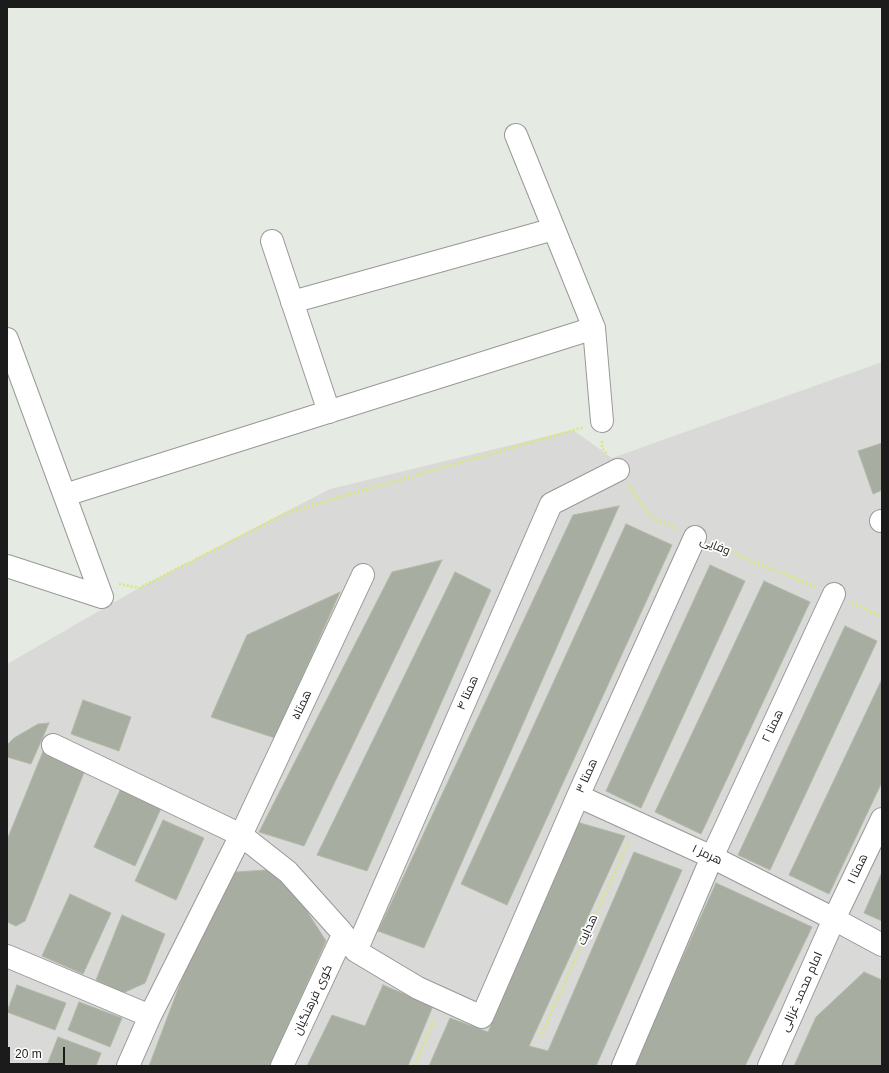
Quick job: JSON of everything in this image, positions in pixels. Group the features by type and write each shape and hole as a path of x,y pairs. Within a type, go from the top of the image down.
{"street":[{"path":"516,135 594,328 602,421"},
{"path":"292,302 554,228"},
{"path":"272,241 329,412"},
{"path":"65,495 594,328"},
{"path":"7,339 102,597 7,566"},
{"name":"همتا ۴","path":"350,943 551,504 618,470"},
{"name":"همتا ۳","path":"443,999 482,1016 578,796 695,537"},
{"name":"همتا۵","path":"128,1066 150,1016 241,835 364,576"},
{"name":"همتا ۲","path":"623,1066 712,857 834,594"},
{"path":"53,745 241,835 288,872 350,943 418,988 443,999"},
{"name":"هرمز ۱","path":"578,796 712,857 882,945"},
{"name":"همتا ۱","path":"834,919 882,819"},
{"name":"امام محمد غزالی","path":"769,1066 834,919"},
{"name":"کوی فرهنگیان","path":"282,1066 350,943"},
{"path":"7,956 150,1016"}],"path":[{"name":"وفایی","path":"602,421 602,448 650,517 834,594 882,617"},
{"path":"96,579 139,588 288,512 602,421"},
{"name":"هدایت","path":"540,1037 636,823"},
{"path":"414,1066 443,999"}],"shaded area":[{"path":"882,362 882,1066 7,1066 7,664 139,588 330,489 573,430 612,458"}],"building":[{"path":"882,443 882,490 873,494 858,451"},
{"path":"619,506 424,948 378,931 573,515"},
{"path":"626,524 672,545 507,905 461,884"},
{"path":"442,560 304,846 259,832 392,572"},
{"path":"710,565 745,581 641,808 606,791"},
{"path":"455,572 491,590 367,871 317,855"},
{"path":"764,581 810,602 701,834 655,812"},
{"path":"340,592 275,738 211,717 247,635"},
{"path":"845,626 877,641 770,870 738,855"},
{"path":"882,679 882,782 829,894 789,875"},
{"path":"83,700 131,717 119,751 71,734"},
{"path":"49,723 31,764 7,757 7,745 14,738 38,724"},
{"path":"44,749 85,770 25,921 16,926 7,922 7,840"},
{"path":"122,786 163,804 135,866 94,847"},
{"path":"163,820 204,838 176,900 135,881"},
{"path":"577,822 625,836 529,1046 548,1051 634,852 682,870 596,1066 429,1066 450,1018 488,1032"},
{"path":"280,869 326,941 270,1066 149,1066 222,873"},
{"path":"882,872 882,921 864,913"},
{"path":"716,883 812,927 745,1066 634,1066"},
{"path":"70,894 111,913 83,974 42,956"},
{"path":"122,915 165,934 145,983 123,993 96,980"},
{"path":"864,972 882,980 882,1066 794,1066 816,1017"},
{"path":"17,985 66,1003 55,1030 7,1012"},
{"path":"383,985 433,1006 408,1066 307,1066 332,1015 365,1026"},
{"path":"79,1002 122,1018 110,1047 68,1030"},
{"path":"58,1037 101,1053 96,1066 47,1065"}]}
